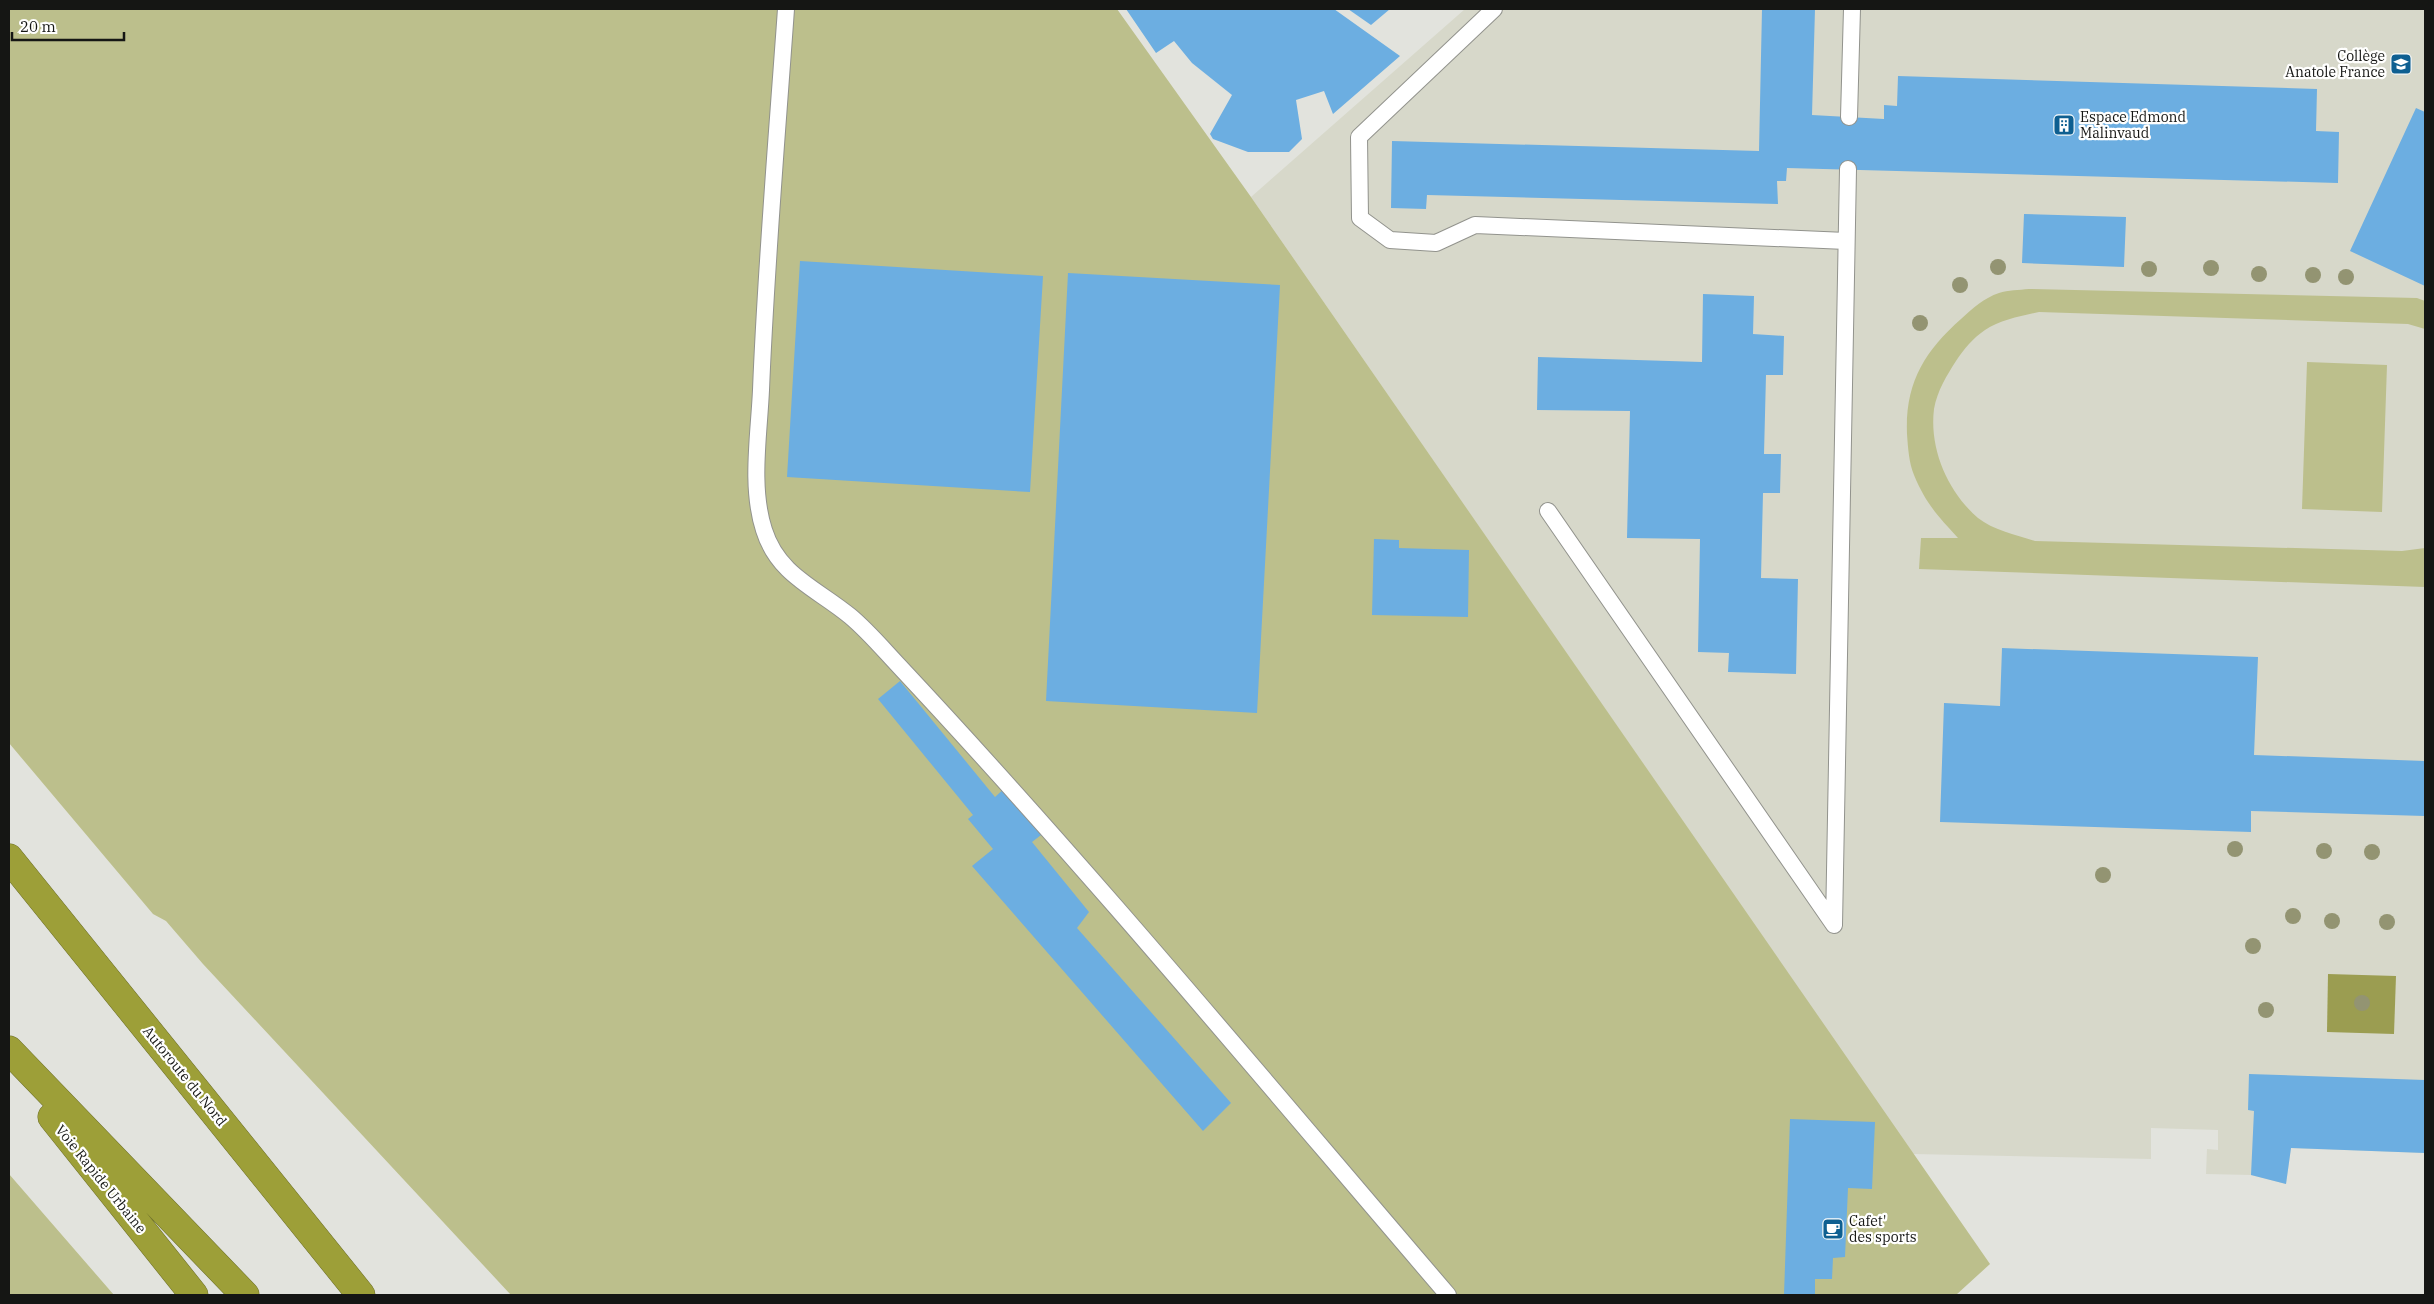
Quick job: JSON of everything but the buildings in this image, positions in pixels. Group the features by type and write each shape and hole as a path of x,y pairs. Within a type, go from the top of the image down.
{"highway":[{"name":"Autoroute du Nord","path":"9,858 361,1295"},
{"path":"9,1050 245,1295"},
{"name":"Voie Rapide Urbaine","path":"9,1063 194,1295"}],"lane":[{"path":"786,9 762,366 757,486 762,526 770,547 789,572 838,606 874,638 997,770 1448,1295"},
{"path":"1494,9 1359,137 1360,218 1390,240 1436,243 1475,225 1846,241"},
{"path":"1849,117 1852,9"},
{"path":"1548,512 1834,925 1848,169"}],"shaded area":[{"path":"1465,9 2425,9 2425,1153 2291,1148 2286,1184 2251,1175 2206,1174 2207,1149 2218,1150 2218,1130 2151,1128 2151,1159 1913,1154 1251,197"},
{"path":"2328,974 2396,976 2394,1034 2327,1032"}],"green space":[{"path":"9,9 1117,9 1251,197 1990,1264 1956,1295 511,1295 203,964 166,921 153,914 9,743"},
{"path":"2029,289 2417,298 2425,301 2425,329 2408,324 2039,312 2018,317 1985,330 1966,348 1953,366 1940,390 1935,402 1933,424 1938,454 1943,469 1958,496 1978,518 2005,532 2035,541 2402,551 2425,548 2425,587 1919,569 1921,538 1958,538 1928,502 1912,470 1908,445 1907,416 1913,384 1927,356 1948,331 1974,307 1999,293"},
{"path":"2307,362 2387,365 2382,512 2302,509"},
{"path":"9,1174 114,1295 9,1295"}],"place":[{"name":"Collège Anatole France","path":"2401,64"},
{"name":"Espace Edmond Malinvaud","path":"2064,125"},
{"name":"Cafet' des sports","path":"1833,1229"}]}
